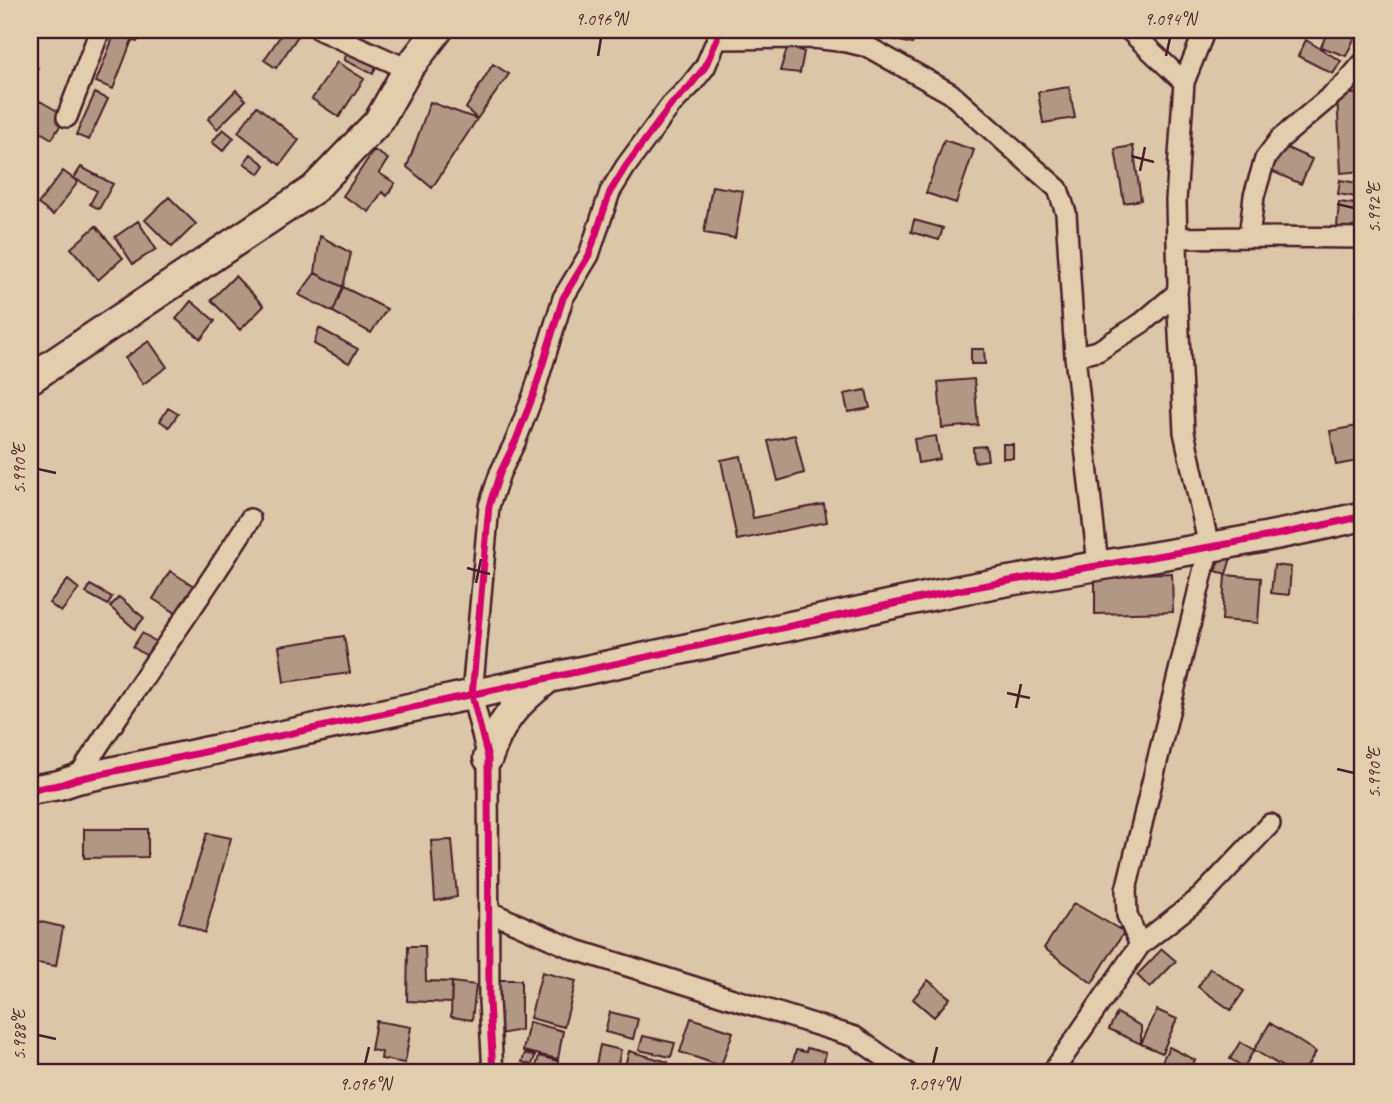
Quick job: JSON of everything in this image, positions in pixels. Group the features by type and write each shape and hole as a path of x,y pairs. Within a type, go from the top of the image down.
{"street":[{"path":"67,117 100,30"},
{"path":"320,30 408,69"},
{"path":"34,368 314,189 378,121 408,69 438,30"},
{"path":"1129,30 1184,82"},
{"path":"1140,945 1126,915 1126,890 1209,547 1184,432 1177,293 1176,201 1184,82 1205,30"},
{"path":"493,1073 489,1001 488,758 472,695 489,506 533,396 563,298 589,255 610,192 671,105 705,67 718,34 813,38 847,41 868,47 950,93 1058,189 1066,213 1074,356 1084,423 1098,565"},
{"path":"1249,237 1254,196 1265,159 1280,139 1345,83 1363,63"},
{"path":"1178,238 1363,239"},
{"path":"1074,356 1098,351 1143,322 1177,293"},
{"path":"30,790 938,595 1098,565 1283,535 1363,516"},
{"path":"30,807 68,782 185,620 250,519"},
{"path":"488,758 497,732 512,711 547,679"},
{"path":"1052,1073 1140,945 1201,897 1270,824"},
{"path":"490,912 576,950 855,1037 907,1073"}],"building":[{"path":"116,30 142,30 137,42 132,40 113,89 96,82"},
{"path":"274,30 302,30 276,68 264,60 281,35"},
{"path":"886,30 915,30 912,44 884,37"},
{"path":"1328,30 1340,30 1355,37 1346,56 1321,47"},
{"path":"1306,40 1341,61 1333,74 1298,56"},
{"path":"788,45 804,52 800,73 780,71"},
{"path":"351,46 379,59 373,74 344,60"},
{"path":"337,62 364,79 339,117 312,99"},
{"path":"30,64 38,68 30,86"},
{"path":"493,64 509,74 477,119 466,108"},
{"path":"1069,87 1075,118 1043,123 1038,92"},
{"path":"236,90 246,100 217,129 208,119"},
{"path":"95,93 108,99 89,140 76,135"},
{"path":"1363,93 1363,171 1341,173 1337,95"},
{"path":"40,101 66,116 52,139 30,126 30,118"},
{"path":"430,102 477,119 432,188 407,167"},
{"path":"257,106 299,140 280,165 238,132"},
{"path":"223,129 234,138 223,151 212,142"},
{"path":"944,140 974,150 956,203 926,193"},
{"path":"1280,145 1312,159 1301,184 1269,170"},
{"path":"1133,146 1141,200 1124,203 1115,149"},
{"path":"374,150 388,159 379,173 395,183 387,196 382,192 369,212 343,196"},
{"path":"251,154 265,165 259,174 244,163"},
{"path":"81,167 113,184 99,209 90,204 97,191 74,178"},
{"path":"63,171 78,182 53,215 38,204"},
{"path":"1340,180 1363,184 1363,198 1338,194"},
{"path":"712,186 743,191 735,238 704,233"},
{"path":"169,197 196,224 172,247 145,220"},
{"path":"1339,202 1363,205 1363,229 1337,227"},
{"path":"914,220 943,228 939,240 911,232"},
{"path":"138,221 156,249 133,264 115,237"},
{"path":"96,226 123,258 98,280 71,248"},
{"path":"320,236 351,253 343,287 315,273"},
{"path":"315,273 343,287 333,312 299,295"},
{"path":"235,276 264,306 240,330 211,300"},
{"path":"343,287 387,309 371,333 333,312"},
{"path":"191,301 215,321 201,339 176,319"},
{"path":"1363,311 1363,339 1355,314"},
{"path":"319,328 358,349 349,363 314,344"},
{"path":"149,341 167,367 143,384 125,358"},
{"path":"971,349 984,349 985,364 971,364"},
{"path":"974,379 978,425 942,428 938,382"},
{"path":"866,390 870,408 848,412 844,394"},
{"path":"168,408 178,414 169,427 160,421"},
{"path":"1363,425 1363,460 1336,465 1330,431"},
{"path":"795,435 804,473 778,481 768,441"},
{"path":"936,436 940,459 918,463 914,439"},
{"path":"1003,444 1013,444 1013,458 1003,458"},
{"path":"986,446 988,460 974,462 973,447"},
{"path":"741,456 753,518 824,504 827,522 737,540 721,460"},
{"path":"1220,555 1231,558 1226,574 1216,571"},
{"path":"1274,565 1291,567 1289,595 1271,593"},
{"path":"170,571 194,586 178,614 153,599"},
{"path":"1172,573 1173,612 1095,614 1095,575"},
{"path":"1225,575 1261,578 1258,623 1222,620"},
{"path":"68,580 79,589 61,612 49,603"},
{"path":"90,585 112,597 108,605 86,593"},
{"path":"119,597 144,618 135,629 110,607"},
{"path":"142,633 163,646 153,660 133,647"},
{"path":"344,636 350,673 284,682 279,646"},
{"path":"30,675 38,689 30,695"},
{"path":"84,829 148,829 148,857 84,858"},
{"path":"207,833 231,838 205,933 179,922"},
{"path":"452,840 457,897 435,901 431,841"},
{"path":"1074,903 1124,932 1092,983 1044,948"},
{"path":"37,921 63,927 56,966 30,962 30,949"},
{"path":"408,946 425,946 426,981 452,982 451,1003 407,1001"},
{"path":"1162,949 1176,961 1150,988 1137,975"},
{"path":"1210,968 1244,991 1231,1010 1198,987"},
{"path":"542,972 576,981 564,1027 530,1018"},
{"path":"494,980 521,980 521,1030 495,1035"},
{"path":"928,980 950,998 934,1017 913,999"},
{"path":"452,982 476,985 472,1020 451,1017"},
{"path":"1157,1010 1177,1019 1162,1053 1141,1044"},
{"path":"610,1012 638,1019 633,1039 605,1032"},
{"path":"1117,1013 1141,1026 1141,1044 1109,1029"},
{"path":"691,1018 733,1032 721,1066 680,1052"},
{"path":"376,1021 411,1027 405,1063 381,1059 382,1052 371,1050"},
{"path":"529,1022 563,1031 558,1059 523,1051"},
{"path":"1270,1023 1316,1052 1303,1073 1293,1073 1254,1050"},
{"path":"643,1036 675,1043 671,1057 639,1050"},
{"path":"1240,1042 1254,1050 1244,1067 1230,1059"},
{"path":"600,1045 621,1050 616,1073 595,1070"},
{"path":"1169,1047 1195,1060 1188,1073 1156,1073"},
{"path":"807,1048 826,1053 821,1073 790,1073 796,1050 806,1052"},
{"path":"629,1051 668,1062 665,1073 623,1073"},
{"path":"525,1053 535,1056 532,1065 522,1062"},
{"path":"539,1056 558,1061 555,1073 535,1070"}],"cycle path":[{"path":"493,1073 489,1001 488,758 472,695 489,506 533,396 563,298 589,255 610,192 671,105 705,67 718,30"},
{"path":"30,790 935,595 1257,539 1363,516"}]}
